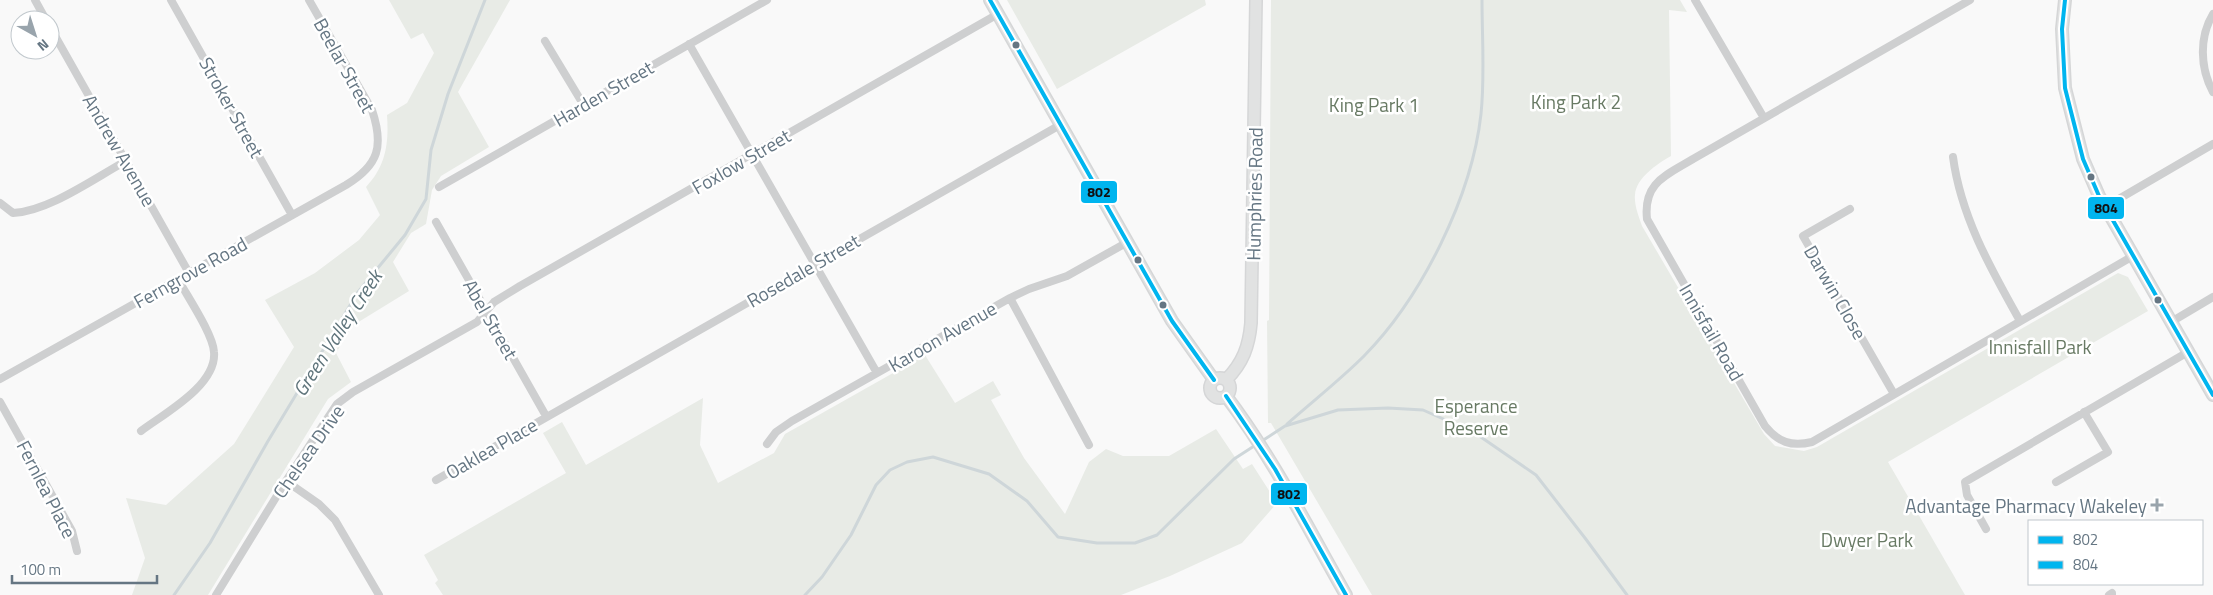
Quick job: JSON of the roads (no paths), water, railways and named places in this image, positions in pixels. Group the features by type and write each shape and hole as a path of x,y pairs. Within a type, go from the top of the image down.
{"street":[{"name":"Stroker Street","path":"171,0 292,214"},
{"name":"Beelar Street","path":"309,0 372,110 380,142 375,160"},
{"name":"Harden Street","path":"439,186 767,0"},
{"path":"990,0 1172,321 1214,380"},
{"name":"Humphries Road","path":"1226,380 1237,369 1248,349 1251,323 1256,0"},
{"path":"1695,0 1764,118"},
{"name":"Innisfail Road","path":"1970,0 1655,183 1648,195 1647,219 1765,426 1774,437 1786,443 1812,442 2133,256"},
{"path":"2065,0 2062,29 2065,88 2083,159 2105,207 2213,395"},
{"name":"Foxlow Street","path":"486,312 494,302 520,286 998,14"},
{"path":"2213,14 2206,31 2202,54 2205,72 2213,92"},
{"path":"545,41 583,104"},
{"path":"689,44 877,373"},
{"name":"Andrew Avenue","path":"60,45 189,273"},
{"name":"Rosedale Street","path":"546,416 1060,125"},
{"path":"2105,207 2213,144"},
{"path":"1953,157 1956,180 1984,258 2020,321"},
{"name":"Ferngrove Road","path":"0,379 356,178 375,160"},
{"path":"0,203 13,213 28,212 45,206 126,161"},
{"name":"Darwin Close","path":"1850,210 1804,236 1894,394"},
{"name":"Abel Street","path":"436,222 546,416"},
{"name":"Karoon Avenue","path":"767,444 776,432 792,421 1010,298 1028,289 1067,276 1126,242"},
{"path":"141,431 193,392 207,378 214,366 214,350 206,330 178,279"},
{"path":"1010,298 1089,445"},
{"path":"2171,322 2213,298"},
{"name":"Chelsea Drive","path":"217,592 286,481 337,404 352,392 477,322 486,312"},
{"path":"1986,529 1967,494 1965,482 2188,352"},
{"path":"1220,378 1226,380 1230,388 1226,396 1220,398 1211,393 1210,386 1214,380 1220,378"},
{"path":"1226,396 1251,429 1346,595"},
{"name":"Fernlea Place","path":"0,402 72,531 77,551"},
{"path":"2056,482 2108,452 2084,412"},
{"name":"Oaklea Place","path":"436,480 546,416"},
{"path":"286,481 319,504 335,520 379,595"},
{"path":"217,592 227,595"},
{"path":"2109,595 2112,593 2112,595"}],"waterway":[{"name":"Green Valley Creek","path":"174,595 210,543 268,441 358,292 405,235 426,199 431,150 448,94 485,0"},
{"path":"1287,424 1355,365 1385,332 1405,305 1441,244 1467,178 1476,146 1483,86 1482,0"},
{"path":"805,595 822,577 851,535 876,485 890,470 907,462 933,457 989,474 1027,501 1058,537 1097,543 1135,543 1157,535 1234,459 1285,426 1338,410 1388,408 1423,410 1475,433 1536,475 1627,595"}],"place":[{"name":"Advantage Pharmacy Wakeley","path":"2157,505"}],"park label":[{"name":"King Park 2","path":"1576,101"},
{"name":"King Park 1","path":"1374,104"},
{"name":"Innisfall Park","path":"2040,346"},
{"name":"Esperance Reserve","path":"1476,416"},
{"name":"Dwyer Park","path":"1867,539"}]}
